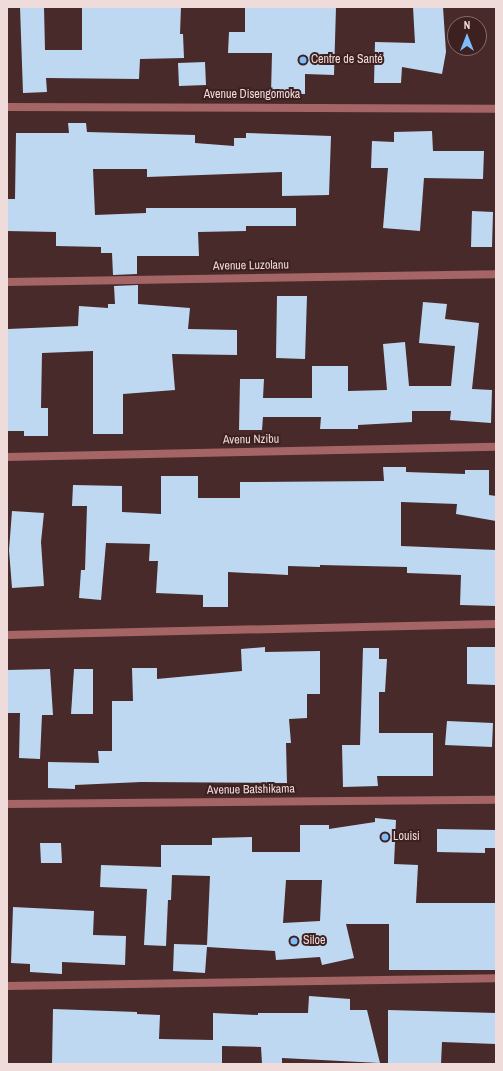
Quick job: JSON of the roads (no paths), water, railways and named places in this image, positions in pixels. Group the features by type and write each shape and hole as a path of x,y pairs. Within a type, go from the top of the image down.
{"street":[{"name":"Avenue Disengomoka","path":"7,107 496,109"},
{"name":"Avenue Luzolanu","path":"7,282 496,274"},
{"name":"Avenu Nzibu","path":"7,457 496,447"},
{"path":"7,635 496,624"},
{"name":"Avenue Batshikama","path":"7,804 496,800"},
{"path":"7,986 496,978"}],"place":[{"name":"Centre de Santé","path":"303,60"},
{"name":"Louisi","path":"385,837"},
{"name":"Siloe","path":"294,941"}]}
